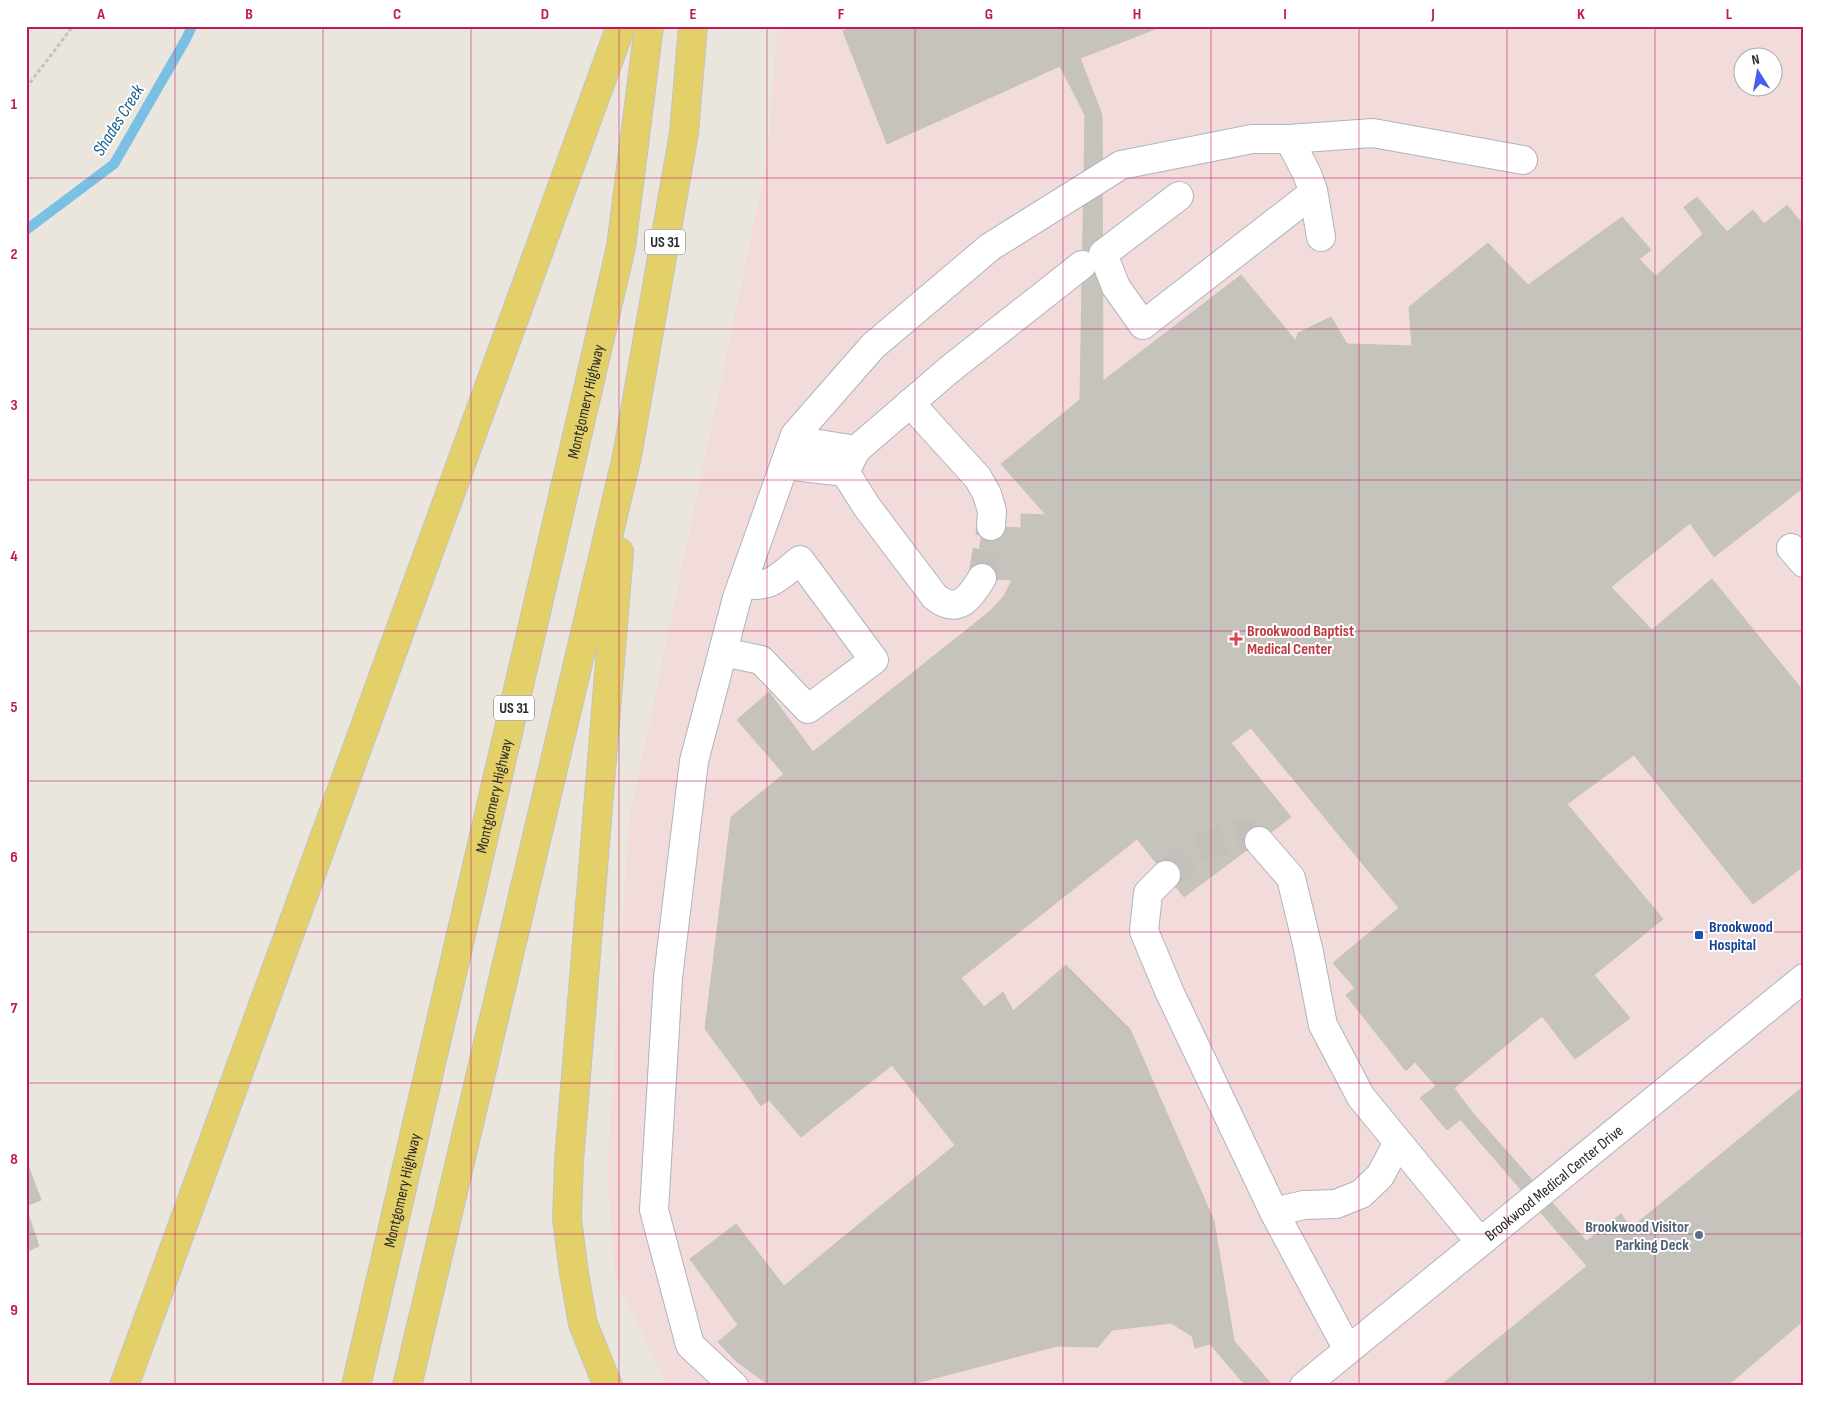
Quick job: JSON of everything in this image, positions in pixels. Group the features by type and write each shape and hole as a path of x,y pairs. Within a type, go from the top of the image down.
{"main road":[{"path":"124,1386 621,26"},
{"name":"Montgomery Highway","path":"356,1386 621,247 649,26"},
{"name":"US 31","path":"407,1386 627,456 684,133 693,26"},
{"path":"607,1385 583,1324 567,1219 569,1161 627,456"}],"street":[{"path":"734,1386 690,1345 654,1210 668,978 694,761 742,584 796,435 873,346 990,247 1121,165 1252,139 1289,139 1374,134 1523,160"},
{"path":"1289,139 1307,174 1313,193 1321,237"},
{"path":"1179,196 1102,254 1116,287 1143,326 1313,193"},
{"path":"850,461 910,403 950,369 1082,265"},
{"path":"910,403 978,478 987,494 992,511 990,526"},
{"path":"789,452 850,461"},
{"path":"850,461 867,506 935,597 944,604 958,604 970,598 982,578"},
{"path":"723,652 761,660 808,709 874,660 800,560 772,582 756,587 742,584"},
{"path":"1259,841 1291,878 1308,948 1323,1025 1362,1097 1480,1242"},
{"path":"1166,875 1148,893 1144,931 1169,991 1274,1212 1348,1350"},
{"name":"Brookwood Medical Center Drive","path":"1304,1386 1804,978"},
{"path":"1274,1212 1304,1205 1336,1204 1361,1194 1380,1176 1398,1142"}],"path":[{"path":"26,88 73,26"}],"shaded area":[{"name":"Brookwood Baptist Medical Center","path":"777,26 1804,26 1803,1386 667,1386 615,1278 607,1172 629,820 767,161"}],"building":[{"path":"856,26 1163,26 1060,66 887,144 843,31"},
{"path":"1080,58 1102,115 1103,381 1080,399 1085,115 1060,66"},
{"path":"1697,197 1727,232 1753,210 1764,224 1787,205 1804,226 1804,487 1714,557 1690,523 1611,587 1652,630 1712,579 1804,692 1804,866 1753,904 1634,755 1567,804 1663,919 1594,975 1630,1018 1575,1059 1542,1016 1454,1088 1471,1111 1447,1130 1420,1098 1436,1086 1415,1062 1406,1071 1346,995 1355,988 1333,963 1399,908 1251,728 1231,743 1291,817 1184,897 1137,839 961,978 984,1007 1003,992 1013,1011 1066,965 1130,1029 1214,1221 1234,1341 1195,1348 1192,1336 1171,1323 1112,1330 1098,1347 1057,1346 905,1386 770,1386 736,1361 718,1342 738,1325 690,1259 736,1224 784,1286 955,1145 892,1065 801,1137 769,1100 761,1106 705,1029 731,817 784,774 737,720 769,692 813,752 989,612 1004,596 1012,580 975,578 983,526 1021,528 1021,514 1046,515 1001,464 1103,381 1241,275 1296,341 1298,333 1331,317 1347,344 1412,346 1409,307 1488,243 1528,285 1622,217 1651,250 1639,259 1656,276 1703,234 1684,207"},
{"name":"Brookwood Visitor Parking Deck","path":"1804,1086 1804,1320 1727,1386 1440,1386 1587,1266 1574,1251 1621,1214 1631,1228"},
{"path":"1471,1111 1587,1242 1574,1251 1460,1119"},
{"path":"26,1160 41,1200 26,1206"},
{"path":"26,1208 39,1246 26,1252"},
{"path":"1234,1341 1273,1386 1246,1386 1210,1344"}],"waterway":[{"name":"Shades Creek","path":"26,230 114,164 192,26"}],"tunnel":[{"path":"982,578 991,526"},
{"path":"1166,875 1195,848 1243,833 1259,841"}],"place":[{"name":"Brookwood Baptist Medical Center","path":"1236,639"},
{"name":"Brookwood Hospital","path":"1699,935"},
{"name":"Brookwood Visitor Parking Deck","path":"1699,1235"}]}
